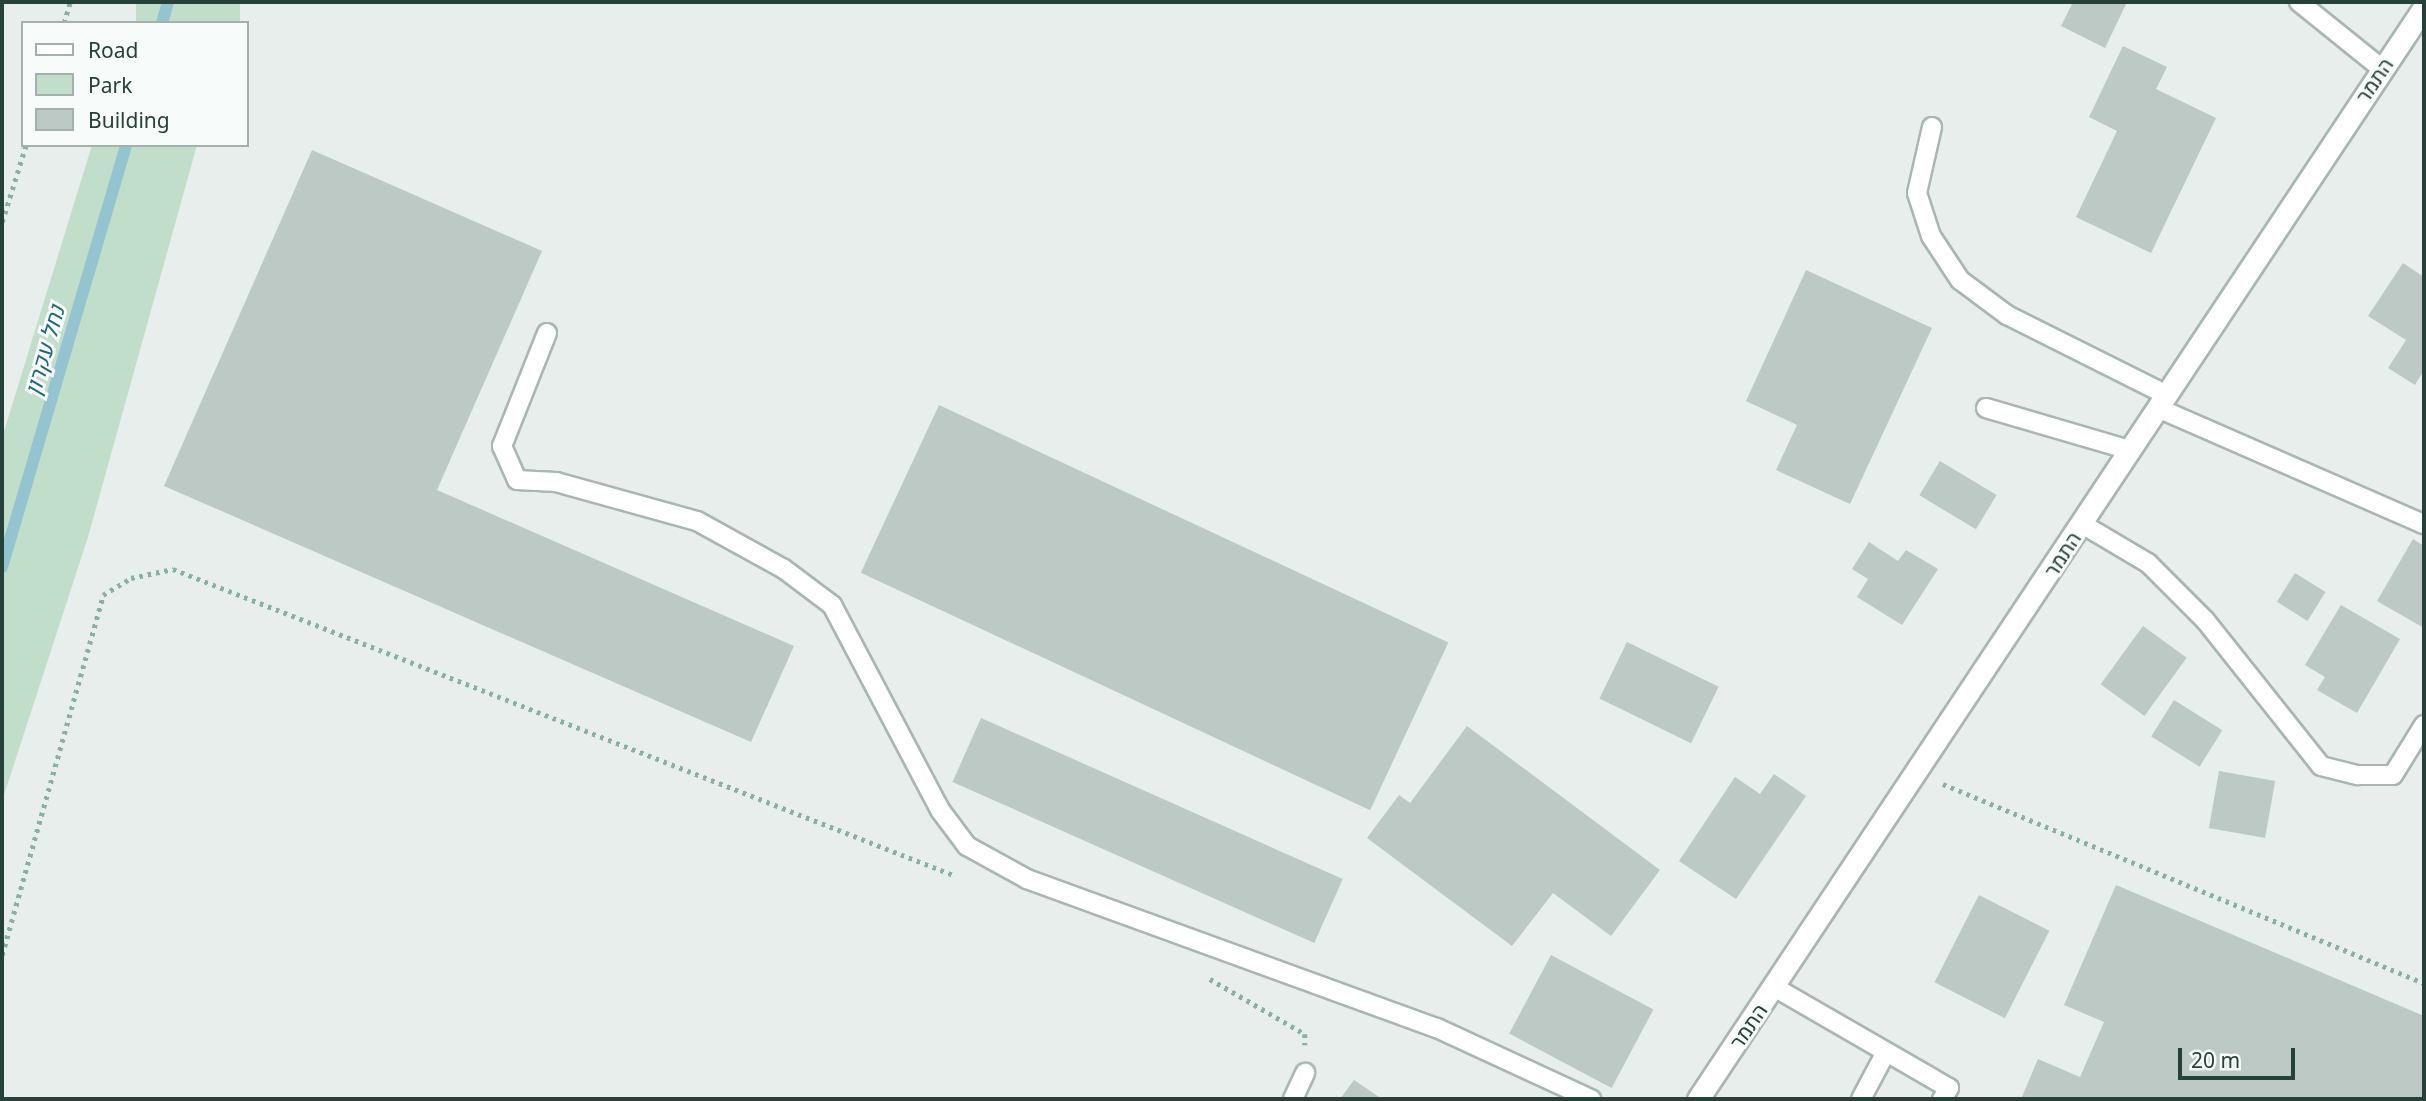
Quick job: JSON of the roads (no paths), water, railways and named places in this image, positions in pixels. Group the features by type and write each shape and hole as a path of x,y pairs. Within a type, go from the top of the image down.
{"street":[{"name":"התמר","path":"1698,1099 1917,774 2424,7"}],"lane":[{"path":"2299,2 2382,69"},
{"path":"1932,127 1917,193 1931,236 1960,280 2007,315 2162,401 2424,524"},
{"path":"547,333 502,446 517,480 556,482 697,521 784,569 832,605 940,810 967,846 1027,879 1437,1028 1591,1099"},
{"path":"1986,408 2130,450"},
{"path":"2082,524 2148,563 2204,620 2321,766 2358,775 2393,775 2424,725"},
{"path":"1774,987 1949,1088 1942,1099"},
{"path":"1861,1099 1886,1052"},
{"path":"1293,1099 1305,1073"}],"waterway":[{"name":"נחל עקרון","path":"163,21 168,2"},
{"name":"נחל עקרון","path":"2,567 125,147"}]}
